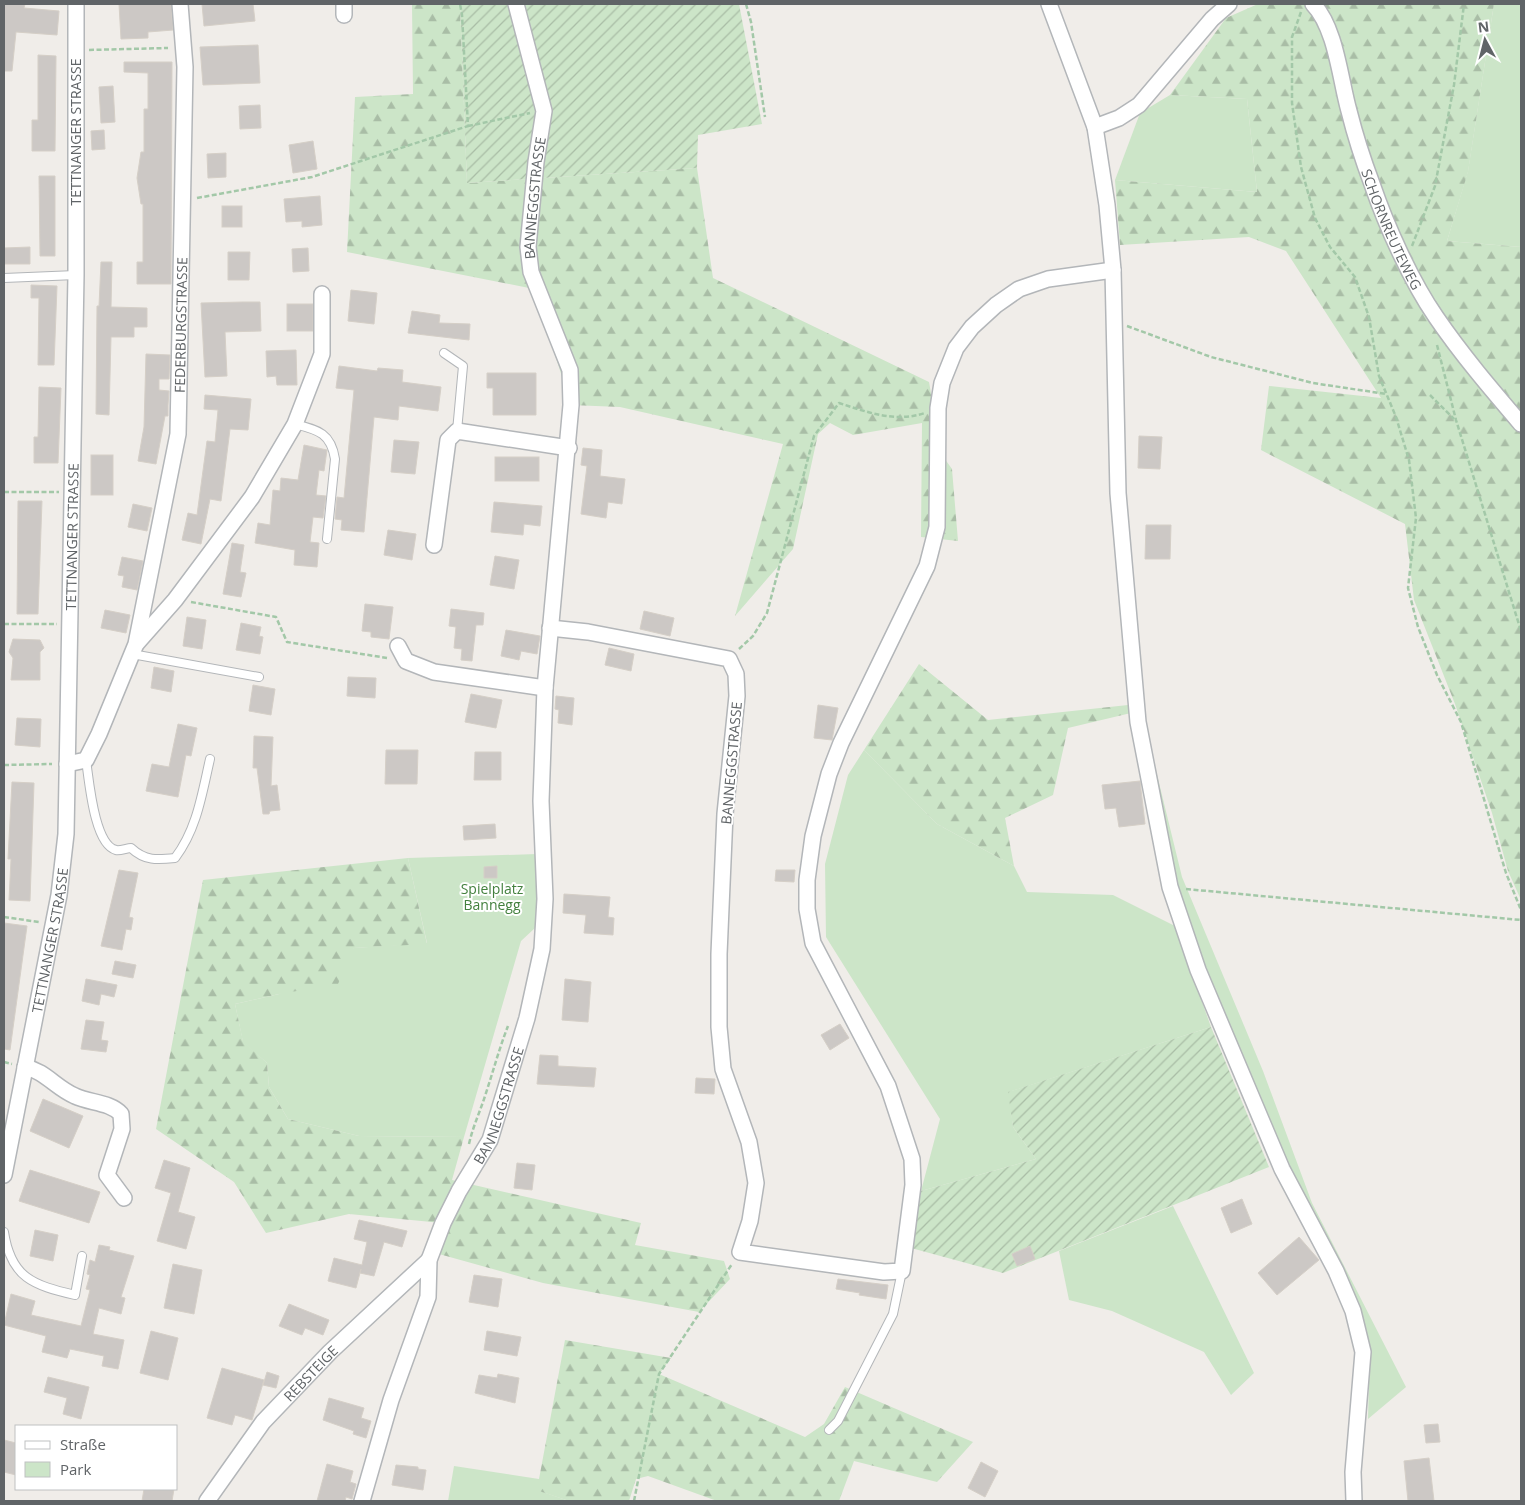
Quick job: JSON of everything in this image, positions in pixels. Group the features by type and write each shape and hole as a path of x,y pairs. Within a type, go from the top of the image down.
{"street":[{"name":"TETTNANGER STRASSE","path":"4,1174 53,924 66,834 76,275 76,4"},
{"name":"FEDERBURGSTRASSE","path":"86,760 99,734 134,649 178,434 184,48 180,4"},
{"name":"BANNEGGSTRASSE","path":"362,1501 391,1400 428,1297 430,1260 443,1224 455,1199 490,1140 527,1018 542,948 545,899 540,801 545,688 572,405 570,370 531,272 528,247 536,162 544,111 516,4"},
{"path":"1049,4 1095,127 1107,205 1114,270 1118,493 1138,722 1170,887 1198,970 1282,1169 1336,1271 1352,1311 1363,1352 1353,1472 1354,1501"},
{"path":"1095,127 1119,118 1140,105 1212,19 1229,4"},
{"name":"SCHORNREUTEWEG","path":"1311,5 1326,25 1335,53 1349,112 1372,185 1406,262 1435,316 1482,379 1521,424"},
{"path":"740,1252 884,1272 902,1271 913,1185 912,1158 888,1086 813,943 807,909 807,880 813,836 829,774 841,743 927,566 937,527 938,408 942,383 956,348 972,328 996,305 1019,289 1048,278 1114,270"},
{"name":"FEDERBURGSTRASSE","path":"134,649 175,600 252,497 295,424 322,354 322,294"},
{"path":"434,545 448,440 457,431 569,448"},
{"path":"550,628 588,632 729,659"},
{"path":"398,646 406,661 434,672 545,688"},
{"name":"BANNEGGSTRASSE","path":"729,659 736,674 737,696 725,814 719,954 719,1027 723,1069 751,1150 756,1182 750,1221 740,1252"},
{"path":"67,764 86,760"},
{"path":"25,1067 36,1070 75,1096 116,1108 121,1114 122,1129 107,1175 124,1198"},
{"name":"REBSTEIGE","path":"207,1501 263,1422 330,1352 430,1260"}],"lane":[{"path":"4,278 76,275"},
{"path":"444,353 463,366 457,431"},
{"path":"295,424 319,430 333,448 335,459 327,539"},
{"path":"134,649 259,677"},
{"path":"86,760 97,825 107,844 116,850 132,848 139,855 154,861 175,858 187,842 199,809 210,760"},
{"path":"4,1232 6,1249 14,1265 25,1277 41,1287 75,1295 82,1256"},
{"path":"829,1430 838,1421 893,1314 902,1271"}],"path":[{"path":"460,4 468,126"},
{"path":"746,4 751,22 765,117"},
{"path":"1406,262 1434,186 1454,85 1464,4"},
{"path":"1311,5 1292,37 1292,103 1301,167 1319,226 1330,247 1355,277 1369,317 1379,376 1409,460 1416,518 1408,588 1418,627 1437,675 1460,722 1506,873 1521,910"},
{"path":"75,50 184,48"},
{"path":"182,200 312,177 468,126 544,111"},
{"path":"1435,316 1437,346 1456,420 1521,631"},
{"path":"1115,321 1211,357 1313,383 1386,394"},
{"path":"1430,395 1456,420"},
{"path":"729,659 753,636 767,613 814,436 839,403 882,417 914,417 938,408"},
{"path":"4,492 45,492"},
{"path":"175,600 276,618 287,642 406,661"},
{"path":"4,624 45,624"},
{"path":"4,764 67,764"},
{"path":"1170,887 1521,920"},
{"path":"4,917 53,924"},
{"path":"468,1150 472,1127 485,1098 499,1048 510,1020"},
{"path":"634,1501 659,1374 740,1252"}],"green space":[{"path":"412,4 460,4 467,183 697,168 713,278 929,382 942,455 952,469 958,541 921,537 922,423 853,435 830,423 818,434 793,549 735,616 783,444 620,407 571,405 534,289 347,252 355,97 413,94"},
{"path":"460,4 739,4 762,124 698,135 697,168 467,183"},
{"path":"1258,4 1494,4 1468,172 1447,241 1521,247 1521,900 1508,871 1492,813 1455,704 1414,600 1405,524 1261,450 1269,386 1381,398 1286,251 1249,237 1120,245 1115,180 1257,192 1247,99 1170,95 1226,18"},
{"path":"1494,4 1521,4 1521,247 1447,241 1468,171"},
{"path":"1170,95 1247,99 1257,192 1115,180 1140,113"},
{"path":"919,664 988,720 1128,705 1131,713 1068,728 1053,795 1005,818 1014,866 937,824 864,750"},
{"path":"1150,746 1182,877 1263,1071 1312,1203 1406,1387 1368,1419 1369,1378 1365,1335 1279,1157 1199,958 1177,891"},
{"path":"864,750 937,824 1014,866 1027,892 1113,895 1175,926 1211,1027 1009,1092 1013,1127 1036,1159 921,1191 940,1119 826,937 825,864 848,775"},
{"name":"Spielplatz Bannegg","path":"537,854 539,891 535,928 521,941 464,1137 359,1136 288,1119 269,1087 267,1063 243,1042 235,1004 279,994 354,948 427,943 408,858"},
{"path":"408,858 427,944 354,948 338,984 235,1004 243,1041 267,1063 269,1087 288,1119 359,1136 464,1137 452,1180 641,1223 635,1245 724,1261 730,1279 699,1312 543,1283 439,1254 442,1223 349,1214 266,1233 234,1182 156,1129 203,880"},
{"path":"1211,1027 1269,1167 1003,1273 911,1248 921,1191 1036,1159 1013,1127 1008,1092"},
{"path":"1173,1206 1254,1373 1231,1395 1204,1352 1112,1311 1069,1300 1059,1251"},
{"path":"565,1340 671,1358 659,1374 805,1437 824,1424 845,1387 973,1442 937,1482 854,1461 839,1501 717,1501 648,1476 636,1479 629,1501 569,1501 539,1491 539,1479"},
{"path":"454,1466 539,1479 540,1491 569,1501 448,1501"}],"building":[{"path":"4,4 25,4 24,8 59,11 57,35 16,32 12,71 4,71"},
{"path":"119,4 171,4 173,30 148,32 148,38 121,39"},
{"path":"202,4 253,4 255,21 204,26"},
{"path":"258,45 260,83 203,85 200,47"},
{"path":"38,55 56,56 55,151 32,151 32,120 38,120"},
{"path":"124,62 172,62 171,284 137,284 137,262 143,262 143,204 141,204 137,178 141,152 144,152 144,109 148,109 148,73 124,72"},
{"path":"113,86 115,122 101,123 99,87"},
{"path":"260,105 261,128 240,129 239,106"},
{"path":"104,130 105,149 92,150 91,131"},
{"path":"313,141 317,169 293,173 289,145"},
{"path":"226,153 226,177 208,178 207,154"},
{"path":"39,176 55,176 55,256 40,256"},
{"path":"320,196 322,225 302,227 302,221 286,222 284,199"},
{"path":"222,206 242,206 242,227 222,227"},
{"path":"30,247 30,264 4,264 4,248"},
{"path":"308,248 309,271 293,272 292,249"},
{"path":"228,252 250,252 249,280 228,280"},
{"path":"101,262 112,262 111,307 147,308 147,327 134,327 134,337 111,337 109,415 96,414 97,306 99,306"},
{"path":"31,285 57,286 54,365 38,365 39,298 31,298"},
{"path":"351,290 377,293 374,324 348,321"},
{"path":"260,302 261,331 225,332 227,376 205,377 201,303"},
{"path":"287,304 313,304 313,331 287,331"},
{"path":"412,311 440,315 439,323 470,324 469,340 408,333"},
{"path":"296,350 297,385 277,385 276,376 267,377 266,351"},
{"path":"146,354 170,355 169,379 159,379 159,390 169,391 168,416 165,416 156,464 138,461 144,427"},
{"path":"339,366 377,371 378,368 403,370 402,382 441,387 438,411 399,406 398,420 374,417 364,532 341,530 342,520 335,519 337,497 344,498 354,390 336,388"},
{"path":"487,373 536,373 536,415 493,415 493,388 487,388"},
{"path":"39,387 61,388 58,463 34,463 34,437 38,437"},
{"path":"205,395 251,399 248,430 230,429 221,501 210,499 201,544 182,540 188,513 197,515 207,441 215,442 218,410 204,409"},
{"path":"1139,436 1162,437 1160,469 1138,468"},
{"path":"394,440 419,442 415,474 391,472"},
{"path":"304,445 327,450 324,471 319,470 316,495 326,496 323,518 313,517 310,542 319,543 317,567 294,565 295,550 255,543 258,523 270,525 273,490 280,491 281,478 298,480"},
{"path":"583,448 602,450 600,476 625,479 622,504 608,502 606,518 581,514 587,466 581,465"},
{"path":"91,455 113,455 113,495 91,495"},
{"path":"495,457 539,457 539,481 495,481"},
{"path":"18,501 42,501 38,614 17,614"},
{"path":"494,502 542,506 540,526 524,524 523,535 491,532"},
{"path":"133,504 152,508 147,531 128,527"},
{"path":"1146,525 1171,525 1170,559 1145,559"},
{"path":"388,530 416,534 412,560 384,555"},
{"path":"232,543 244,545 240,572 246,573 241,597 223,594"},
{"path":"495,556 519,560 514,589 490,585"},
{"path":"122,557 143,561 137,590 122,587 124,576 118,575"},
{"path":"365,604 393,607 389,639 371,637 371,632 362,631"},
{"path":"451,609 484,613 483,625 476,625 472,661 461,660 462,649 454,648 456,627 449,626"},
{"path":"105,610 130,615 126,633 101,628"},
{"path":"644,611 674,618 670,636 640,629"},
{"path":"187,617 206,620 202,649 183,646"},
{"path":"241,623 261,627 259,636 263,637 260,654 236,650"},
{"path":"506,630 540,636 537,654 521,651 519,660 501,656"},
{"path":"13,639 40,640 44,648 40,652 40,680 11,680 13,658 9,652"},
{"path":"609,648 634,654 631,671 605,665"},
{"path":"154,667 174,671 171,692 151,688"},
{"path":"348,677 376,678 375,698 347,696"},
{"path":"253,685 275,689 271,715 249,711"},
{"path":"471,694 502,700 496,728 465,722"},
{"path":"556,696 574,698 572,725 558,723 559,710 555,709"},
{"path":"818,705 838,708 832,740 814,738"},
{"path":"17,718 41,719 40,747 15,745"},
{"path":"178,724 197,728 191,756 186,755 178,797 146,791 152,764 169,767"},
{"path":"254,736 273,737 271,786 277,785 280,810 270,811 269,814 263,814 257,768 253,768"},
{"path":"386,750 418,750 417,784 385,784"},
{"path":"475,752 501,752 501,780 474,780"},
{"path":"1140,781 1145,824 1119,827 1116,808 1105,809 1102,785"},
{"path":"12,782 34,783 30,901 9,900 11,859 8,859"},
{"path":"495,824 496,838 464,840 463,826"},
{"path":"497,866 497,878 484,878 484,867"},
{"path":"119,870 138,873 129,917 133,918 131,930 126,929 122,950 101,946"},
{"path":"776,870 795,870 794,882 775,881"},
{"path":"564,894 610,897 608,917 614,918 613,935 584,933 586,915 563,913"},
{"path":"4,923 27,926 10,1050 4,1049"},
{"path":"115,961 136,965 133,978 112,974"},
{"path":"86,979 117,985 114,997 101,994 99,1005 82,1001"},
{"path":"565,979 591,982 588,1022 562,1020"},
{"path":"86,1020 104,1022 101,1040 108,1041 106,1052 81,1049"},
{"path":"840,1024 849,1038 830,1050 821,1035"},
{"path":"540,1055 558,1056 558,1066 596,1068 594,1087 537,1084"},
{"path":"696,1078 715,1079 714,1094 695,1093"},
{"path":"43,1099 83,1116 69,1148 30,1131"},
{"path":"164,1160 190,1168 178,1212 195,1217 186,1249 157,1241 171,1193 155,1188"},
{"path":"517,1163 535,1165 532,1190 514,1188"},
{"path":"30,1170 100,1192 89,1223 19,1201"},
{"path":"1242,1199 1252,1224 1231,1233 1221,1208"},
{"path":"359,1220 407,1231 402,1247 384,1242 374,1276 360,1273 361,1269 356,1288 328,1281 334,1258 362,1265 367,1242 354,1239"},
{"path":"35,1230 58,1235 53,1261 30,1256"},
{"path":"1299,1237 1319,1260 1277,1295 1258,1273"},
{"path":"99,1245 110,1247 109,1250 134,1256 121,1297 125,1298 121,1314 99,1308 93,1334 124,1340 118,1369 102,1366 104,1356 70,1349 67,1358 42,1352 46,1336 4,1325 11,1294 35,1301 31,1315 81,1326 90,1290 86,1289 90,1275 87,1274 90,1260 95,1262"},
{"path":"1030,1246 1035,1259 1017,1266 1012,1254"},
{"path":"173,1264 202,1270 194,1314 164,1308"},
{"path":"474,1275 502,1279 498,1307 469,1302"},
{"path":"838,1279 888,1285 886,1299 836,1289"},
{"path":"289,1304 329,1320 323,1335 305,1328 302,1335 279,1326"},
{"path":"151,1331 178,1338 168,1380 140,1373"},
{"path":"487,1331 521,1337 517,1356 484,1350"},
{"path":"222,1368 264,1380 252,1420 235,1415 232,1425 207,1418"},
{"path":"267,1372 279,1376 276,1388 263,1385"},
{"path":"498,1374 519,1378 515,1403 475,1393 479,1375 497,1378"},
{"path":"48,1377 89,1387 81,1419 63,1414 67,1398 44,1392"},
{"path":"329,1398 364,1408 361,1418 371,1421 366,1438 353,1434 354,1431 323,1420"},
{"path":"1438,1424 1440,1442 1426,1443 1424,1425"},
{"path":"4,1440 15,1443 15,1475 4,1472"},
{"path":"1429,1458 1434,1501 1408,1501 1404,1461"},
{"path":"981,1462 998,1471 985,1497 968,1488"},
{"path":"327,1464 353,1471 350,1482 356,1484 352,1499 346,1497 345,1501 317,1501"},
{"path":"396,1465 418,1467 418,1469 426,1470 423,1490 392,1485"},
{"path":"144,1490 174,1490 172,1501 142,1501"}]}
